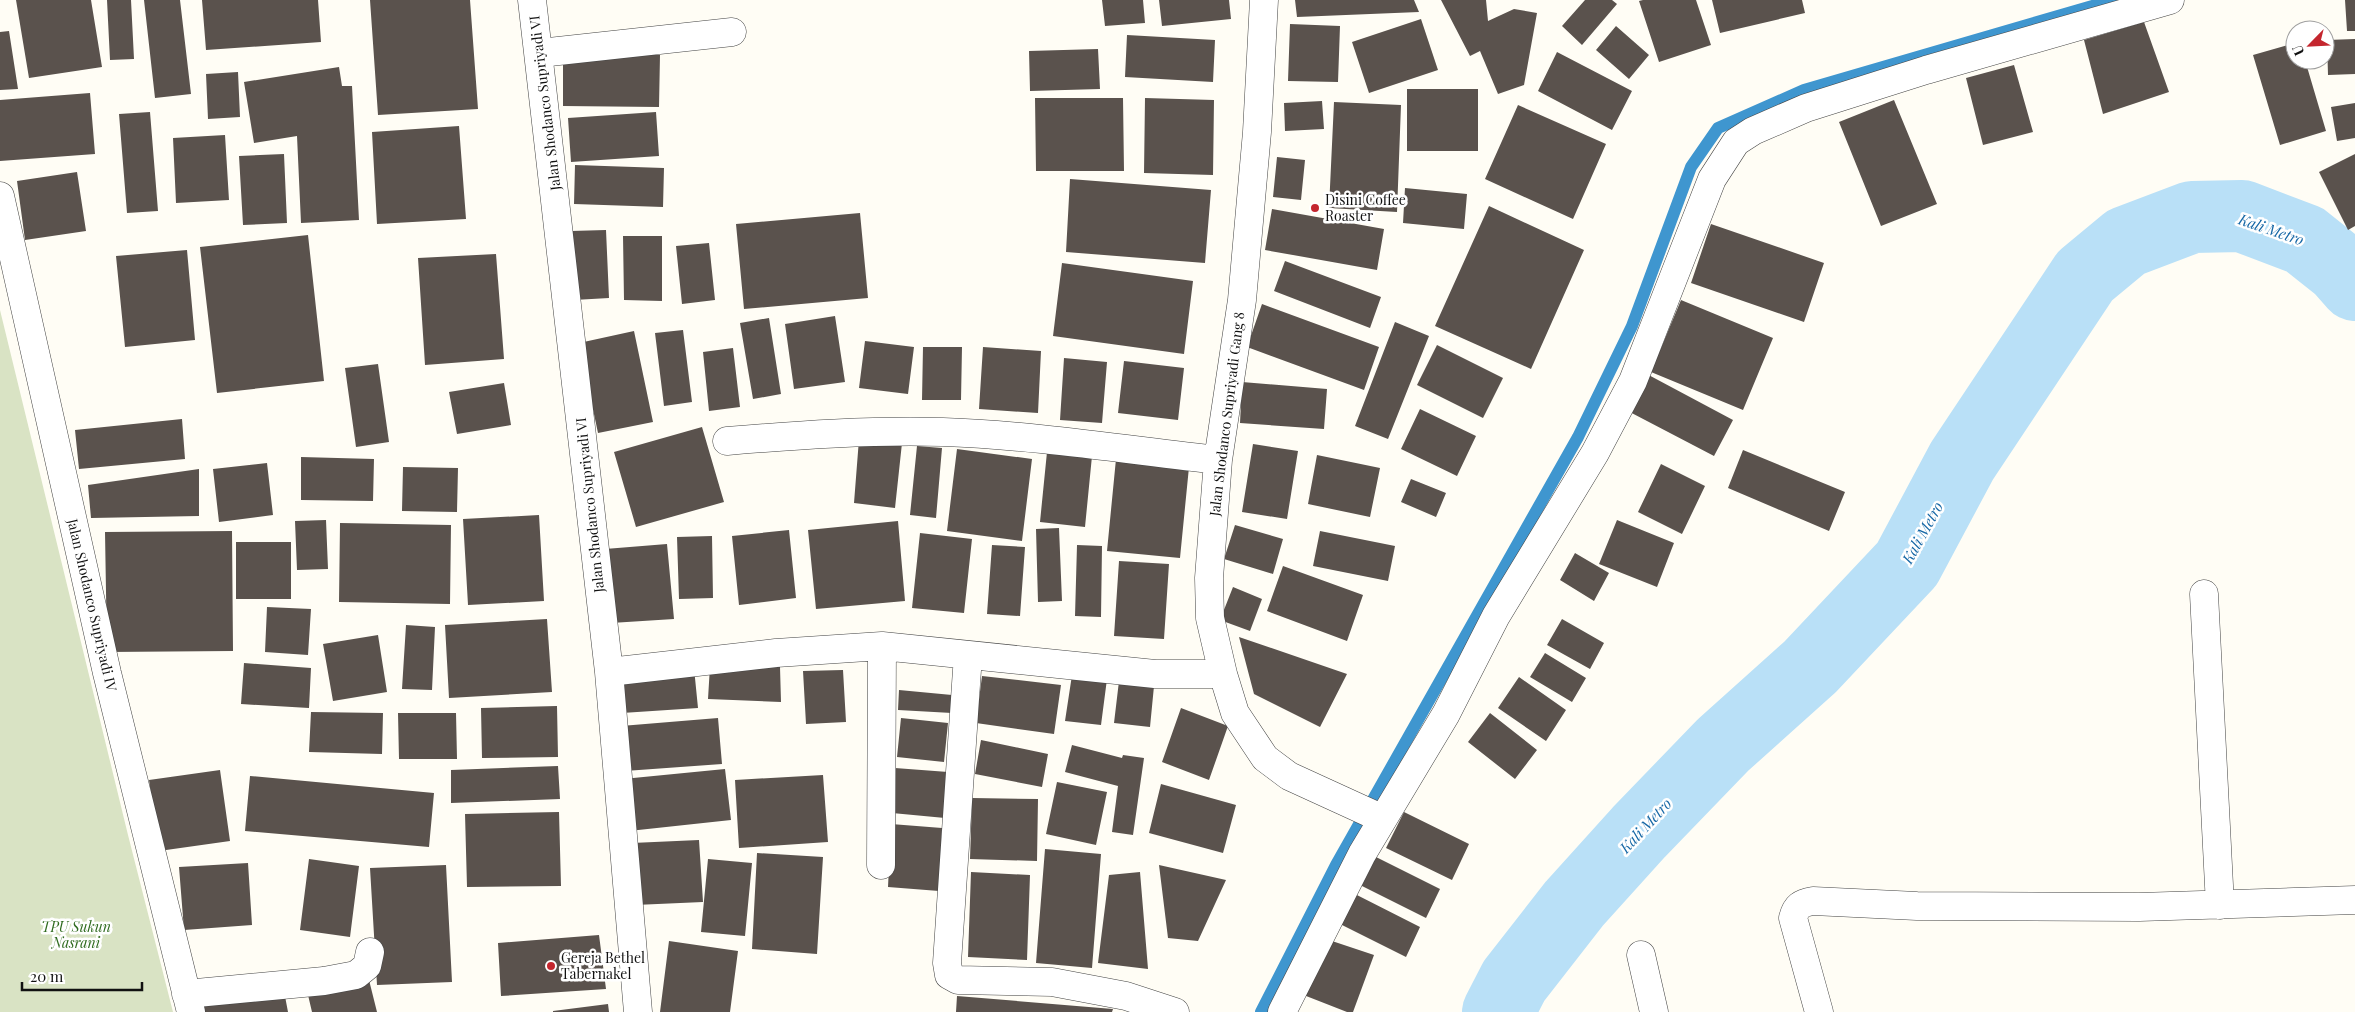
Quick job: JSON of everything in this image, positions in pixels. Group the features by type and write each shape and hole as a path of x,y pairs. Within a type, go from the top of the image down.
{"street":[{"name":"Jalan Shodanco Supriyadi VI","path":"532,0 540,53 609,672 638,1012"},
{"name":"Jalan Shodanco Supriyadi Gang 8","path":"1264,0 1257,132 1242,300 1218,460 1209,578 1210,618 1223,674 1235,713 1265,758 1289,776 1379,817"},
{"path":"1282,1012 1379,817 1446,714 1496,616 1595,453 1633,381 1712,179 1736,142 1753,131 1806,108 1934,67 2170,0"},
{"path":"540,53 732,32"},
{"name":"Jalan Shodanco Supriyadi IV","path":"0,196 107,674 188,1003"},
{"path":"727,442 820,433 945,432 1072,443 1218,460"},
{"path":"2204,594 2220,905"},
{"path":"609,672 776,653 882,646 1155,674 1223,674"},
{"path":"881,865 882,646"},
{"path":"968,655 947,963 950,975 958,980 1052,982 1126,996 1175,1012"},
{"path":"1819,1012 1793,918 1795,909 1806,902 2065,907 2220,905 2355,900"},
{"path":"188,1003 356,975 367,966 370,952"},
{"path":"1641,955 1654,1012"}],"green space":[{"name":"TPU Sukun Nasrani","path":"0,310 128,835 173,1012 0,1012"}],"building":[{"path":"16,0 91,0 102,67 29,78"},
{"path":"107,0 131,0 134,59 110,60"},
{"path":"144,0 180,0 191,94 155,98"},
{"path":"202,0 318,0 321,42 206,50"},
{"path":"370,0 470,0 478,109 378,115"},
{"path":"1102,0 1143,0 1145,23 1105,26"},
{"path":"1159,0 1229,0 1231,19 1162,26"},
{"path":"1295,0 1414,0 1419,12 1297,17"},
{"path":"1441,0 1486,0 1488,21 1514,9 1537,13 1524,85 1498,94 1480,51 1470,56"},
{"path":"1585,0 1612,0 1617,4 1582,45 1562,26"},
{"path":"1696,0 1711,45 1659,62 1639,1"},
{"path":"1712,0 1802,0 1805,13 1720,33"},
{"path":"2345,0 2355,0 2355,31 2347,31"},
{"path":"1421,19 1438,70 1369,93 1352,42"},
{"path":"2144,22 2169,92 2103,114 2084,40"},
{"path":"1290,24 1340,26 1338,82 1288,81"},
{"path":"1616,26 1649,55 1629,79 1596,50"},
{"path":"9,31 18,89 0,90 0,32"},
{"path":"1127,35 1215,40 1213,82 1125,77"},
{"path":"2355,39 2355,74 2328,75 2328,70 2335,70 2335,40"},
{"path":"2285,46 2285,70 2308,70 2326,131 2280,145 2253,55"},
{"path":"1098,49 1100,89 1030,91 1029,51"},
{"path":"1557,52 1632,91 1612,130 1538,91"},
{"path":"563,54 660,55 659,107 563,106"},
{"path":"2014,65 2033,132 1983,145 1966,78"},
{"path":"339,67 342,86 352,86 359,220 301,223 297,136 254,143 244,82"},
{"path":"238,72 240,117 208,119 206,74"},
{"path":"1407,89 1478,89 1478,151 1407,151"},
{"path":"90,93 95,154 0,161 0,100"},
{"path":"1035,98 1123,98 1124,171 1036,171"},
{"path":"1145,98 1214,100 1213,175 1144,173"},
{"path":"1894,100 1937,204 1881,226 1839,122"},
{"path":"1322,101 1324,129 1285,131 1284,103"},
{"path":"1334,102 1401,105 1397,212 1329,208"},
{"path":"2355,103 2355,138 2337,141 2331,107"},
{"path":"1518,105 1606,144 1573,219 1485,179"},
{"path":"150,112 158,211 127,213 119,114"},
{"path":"656,112 659,156 571,162 568,118"},
{"path":"459,126 466,219 377,224 372,132"},
{"path":"225,135 229,200 176,203 173,138"},
{"path":"284,154 287,223 243,225 239,156"},
{"path":"2355,154 2355,226 2348,230 2319,172"},
{"path":"1277,157 1305,160 1301,200 1273,197"},
{"path":"575,165 664,168 663,207 574,204"},
{"path":"77,172 86,231 25,240 17,181"},
{"path":"1070,179 1211,190 1205,263 1066,252"},
{"path":"1405,188 1467,194 1464,229 1403,223"},
{"path":"1489,206 1584,250 1531,369 1435,326"},
{"path":"1272,209 1384,229 1377,270 1265,250"},
{"path":"860,213 868,298 744,309 736,224"},
{"path":"1711,224 1824,263 1804,322 1691,283"},
{"path":"606,230 609,298 574,300 571,231"},
{"path":"308,235 324,381 217,393 200,247"},
{"path":"623,236 662,236 662,301 624,300"},
{"path":"709,243 715,300 682,304 676,246"},
{"path":"187,250 195,340 125,347 116,256"},
{"path":"496,254 504,359 425,365 418,258"},
{"path":"1285,261 1381,297 1370,328 1274,291"},
{"path":"1062,263 1193,281 1184,354 1053,336"},
{"path":"1681,300 1773,338 1743,410 1651,372"},
{"path":"1262,304 1379,347 1364,390 1247,347"},
{"path":"835,316 845,382 794,389 785,324"},
{"path":"769,318 781,394 753,399 740,323"},
{"path":"1395,322 1429,336 1388,439 1355,426"},
{"path":"683,330 692,402 664,406 655,333"},
{"path":"634,331 653,422 598,433 579,343"},
{"path":"865,341 914,347 908,394 859,388"},
{"path":"1437,345 1503,378 1483,418 1417,385"},
{"path":"923,347 962,347 961,400 922,400"},
{"path":"983,347 1041,351 1038,413 979,409"},
{"path":"733,348 740,407 709,411 703,352"},
{"path":"1064,358 1107,362 1102,423 1060,420"},
{"path":"1124,361 1184,368 1178,420 1118,413"},
{"path":"378,364 389,442 356,447 345,368"},
{"path":"1643,372 1733,420 1714,456 1624,409"},
{"path":"1242,382 1327,389 1324,429 1240,423"},
{"path":"504,383 511,425 457,434 449,392"},
{"path":"1420,409 1476,436 1457,476 1401,449"},
{"path":"182,419 185,459 79,469 75,430"},
{"path":"702,427 724,502 636,527 614,452"},
{"path":"859,439 902,443 895,508 854,503"},
{"path":"1253,444 1298,451 1287,519 1242,512"},
{"path":"917,446 942,448 936,518 910,515"},
{"path":"957,449 1032,459 1022,541 947,531"},
{"path":"1743,450 1845,492 1829,531 1728,488"},
{"path":"1047,452 1092,456 1085,527 1040,522"},
{"path":"1317,455 1380,468 1370,517 1308,504"},
{"path":"301,457 374,459 373,501 301,500"},
{"path":"1116,459 1189,467 1180,558 1107,551"},
{"path":"267,463 273,515 219,522 213,469"},
{"path":"1661,464 1705,486 1682,534 1638,512"},
{"path":"403,467 458,468 457,512 402,511"},
{"path":"199,469 199,516 91,518 88,485"},
{"path":"1411,479 1446,493 1436,517 1401,502"},
{"path":"539,515 544,601 468,605 463,519"},
{"path":"326,520 328,569 297,570 295,521"},
{"path":"1617,520 1674,543 1657,587 1599,564"},
{"path":"898,521 905,601 816,609 808,530"},
{"path":"340,523 451,525 450,604 339,602"},
{"path":"1235,525 1283,539 1273,574 1224,559"},
{"path":"1059,528 1062,601 1038,602 1036,529"},
{"path":"789,530 796,598 739,605 732,536"},
{"path":"232,531 233,651 107,652 105,532"},
{"path":"1320,531 1395,546 1388,581 1313,566"},
{"path":"920,533 972,539 964,613 912,608"},
{"path":"712,536 713,598 679,599 677,537"},
{"path":"236,542 291,542 291,599 236,599"},
{"path":"667,544 674,619 611,623 605,549"},
{"path":"992,545 1025,547 1020,616 987,614"},
{"path":"1077,545 1102,546 1101,617 1075,616"},
{"path":"1575,553 1609,573 1594,601 1560,580"},
{"path":"1119,561 1169,564 1164,639 1114,636"},
{"path":"1283,566 1363,595 1347,641 1267,611"},
{"path":"1233,587 1262,599 1250,631 1220,620"},
{"path":"267,607 311,609 308,655 265,652"},
{"path":"547,619 552,692 449,698 445,625"},
{"path":"1562,619 1604,643 1590,669 1547,645"},
{"path":"406,625 435,627 432,690 402,689"},
{"path":"378,635 387,692 333,701 323,644"},
{"path":"1239,637 1347,674 1320,727 1254,694"},
{"path":"1545,653 1586,678 1572,702 1530,677"},
{"path":"244,663 311,668 309,708 241,704"},
{"path":"710,666 780,667 781,702 708,699"},
{"path":"694,668 698,708 622,713 619,677"},
{"path":"843,670 846,722 806,724 803,671"},
{"path":"1072,675 1107,679 1101,725 1065,721"},
{"path":"982,676 1061,685 1054,734 976,723"},
{"path":"1519,677 1566,710 1546,741 1498,708"},
{"path":"1119,681 1154,686 1150,727 1114,723"},
{"path":"899,690 952,695 952,713 898,710"},
{"path":"557,706 558,757 482,758 481,708"},
{"path":"1181,708 1228,726 1209,780 1162,762"},
{"path":"311,712 383,713 382,754 309,752"},
{"path":"398,713 456,713 457,759 399,759"},
{"path":"1490,713 1537,750 1515,779 1468,742"},
{"path":"718,718 722,764 625,771 621,726"},
{"path":"901,718 948,723 944,762 897,757"},
{"path":"981,740 1048,754 1042,787 975,774"},
{"path":"1072,745 1122,758 1123,755 1144,758 1133,835 1112,832 1118,786 1065,772"},
{"path":"558,766 560,799 451,803 451,770"},
{"path":"895,768 948,772 945,818 892,813"},
{"path":"725,769 731,820 629,831 623,779"},
{"path":"220,770 230,841 159,851 149,780"},
{"path":"823,775 828,842 739,848 735,780"},
{"path":"250,776 434,793 429,847 245,831"},
{"path":"1057,782 1107,792 1096,845 1046,834"},
{"path":"1161,784 1236,805 1223,853 1149,833"},
{"path":"972,798 1038,799 1037,861 970,859"},
{"path":"559,812 561,886 467,887 465,814"},
{"path":"1404,812 1469,844 1452,880 1386,848"},
{"path":"891,824 942,828 939,891 888,887"},
{"path":"699,840 703,902 635,905 632,843"},
{"path":"1045,849 1101,854 1092,968 1036,963"},
{"path":"757,853 823,857 817,954 752,949"},
{"path":"1372,855 1440,889 1426,918 1358,884"},
{"path":"309,859 359,866 350,937 300,930"},
{"path":"708,859 752,863 745,936 701,932"},
{"path":"248,863 252,925 184,930 179,867"},
{"path":"446,865 452,982 377,985 370,868"},
{"path":"1159,865 1226,880 1198,941 1168,938"},
{"path":"971,872 1030,875 1027,960 968,957"},
{"path":"1140,872 1148,969 1098,963 1109,875"},
{"path":"1349,891 1420,927 1406,957 1334,921"},
{"name":"Gereja Bethel Tabernakel","path":"599,935 606,989 501,996 498,943"},
{"path":"1320,937 1374,955 1353,1012 1347,1012 1301,994"},
{"path":"669,941 738,951 730,1012 660,1012"},
{"path":"369,980 377,1012 312,1012 308,995"},
{"path":"284,991 288,1012 198,1012 197,1006"},
{"path":"957,996 1113,1009 1112,1012 956,1012"},
{"path":"608,1004 609,1012 553,1012 553,1011"}],"waterway":[{"path":"1261,1012 1336,865 1578,437 1632,326 1691,167 1718,128 1804,90 2113,0"},
{"name":"Kali Metro","path":"1498,1012 1514,981 1574,904 1639,832 1723,745 1810,667 1907,564 1962,461 2085,276 2126,242 2192,217 2242,216 2305,240 2340,268 2355,285"}],"place":[{"name":"Disini Coffee Roaster","path":"1315,208"},
{"name":"Gereja Bethel Tabernakel","path":"551,966"}]}
